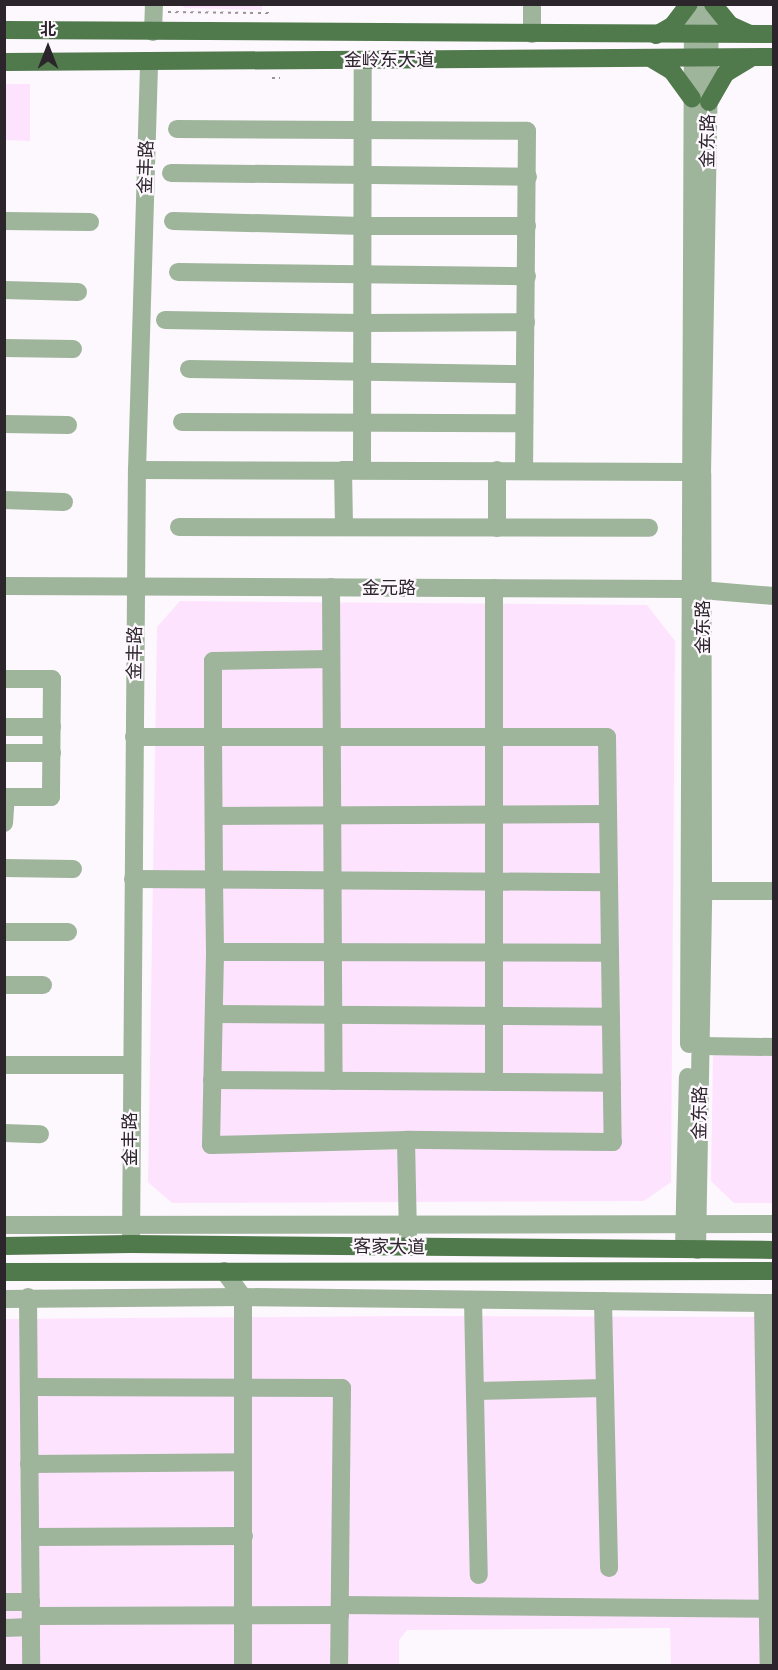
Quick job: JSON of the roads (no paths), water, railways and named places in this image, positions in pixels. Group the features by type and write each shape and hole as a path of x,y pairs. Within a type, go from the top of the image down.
{"main road":[{"path":"655,35 673,25 691,4"},
{"path":"711,4 730,25 766,34"},
{"name":"金岭东大道","path":"4,30 766,34"},
{"name":"金岭东大道","path":"4,62 774,57"},
{"path":"652,59 672,71 700,100 726,73 751,58"},
{"name":"客家大道","path":"4,1246 131,1244 774,1250"},
{"name":"客家大道","path":"4,1272 774,1271"}],"street":[{"path":"153,32 154,4"},
{"path":"532,4 532,34"},
{"name":"金东路","path":"691,4 701,35"},
{"name":"金东路","path":"692,1224 689,1046 696,590 702,474 700,58 701,35 711,4"},
{"path":"362,470 363,60"},
{"name":"金丰路","path":"131,1244 136,470 148,62"},
{"name":"金东路","path":"691,1249 701,1046 703,891 696,590 689,472 700,100"},
{"path":"177,129 527,131 524,471"},
{"path":"171,173 363,177 528,177"},
{"path":"4,221 90,222"},
{"path":"173,221 363,226 527,226"},
{"path":"178,272 363,276 526,276"},
{"path":"4,290 78,292"},
{"path":"165,320 362,323 526,322"},
{"path":"4,348 73,349"},
{"path":"189,369 525,374"},
{"path":"182,422 524,423"},
{"path":"4,424 68,425"},
{"path":"136,470 689,472"},
{"path":"497,470 497,528"},
{"path":"343,471 344,526"},
{"path":"4,500 64,502"},
{"path":"179,527 649,528"},
{"name":"金元路","path":"4,586 696,590 774,596"},
{"path":"331,588 334,1080"},
{"path":"494,588 494,1082"},
{"path":"134,736 213,736 332,737 494,737 607,738 608,953 613,1142 406,1140 211,1145 215,952 213,736 213,660 331,659"},
{"path":"4,679 52,679 51,798 5,797 4,823"},
{"path":"4,727 52,727"},
{"path":"4,753 52,753"},
{"path":"214,816 608,814"},
{"path":"4,868 73,869"},
{"path":"133,879 609,882"},
{"path":"703,891 774,891"},
{"path":"4,932 68,932"},
{"path":"215,952 608,953"},
{"path":"4,984 43,985"},
{"path":"214,1014 610,1017"},
{"path":"701,1046 774,1047"},
{"path":"4,1065 131,1065"},
{"path":"212,1080 612,1083"},
{"path":"4,1133 40,1134"},
{"path":"406,1140 408,1247"},
{"path":"4,1225 774,1224"},
{"path":"224,1271 243,1297 243,1665"},
{"path":"28,1297 31,1665"},
{"path":"4,1299 243,1297 768,1303 769,1665"},
{"path":"473,1300 479,1575"},
{"path":"603,1301 609,1568"},
{"path":"29,1387 342,1388 339,1665"},
{"path":"475,1390 605,1388"},
{"path":"29,1464 243,1462"},
{"path":"30,1537 244,1536"},
{"path":"4,1602 31,1615 244,1615 340,1610 770,1609"},
{"path":"4,1628 31,1615"}]}
